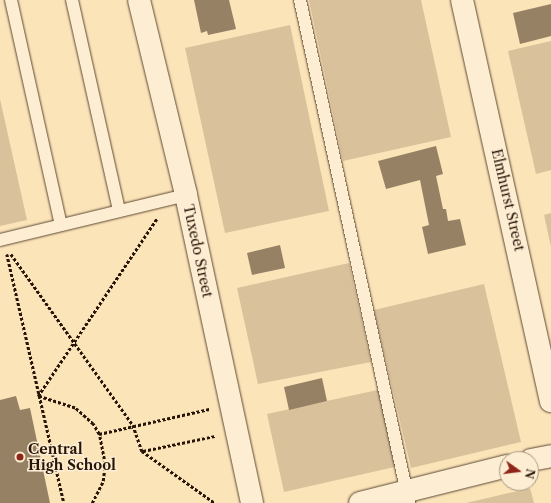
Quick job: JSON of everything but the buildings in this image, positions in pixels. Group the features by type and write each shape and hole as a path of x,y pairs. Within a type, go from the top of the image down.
{"street":[{"name":"Tuxedo Street","path":"139,0 186,195 252,503"},
{"name":"Elmhurst Street","path":"462,0 551,401"},
{"path":"539,458 551,456"},
{"path":"360,503 408,497 499,469"}],"lane":[{"path":"11,0 60,225"},
{"path":"72,0 119,211"},
{"path":"300,0 408,497"},
{"path":"0,240 186,195"}],"path":[{"path":"38,396 158,216"},
{"path":"64,503 38,396 5,246 73,344 133,425 142,452 214,503"},
{"path":"38,396 75,408 93,424 99,434 105,464 103,481 92,503"},
{"path":"99,434 133,425 209,409"},
{"path":"142,452 215,436"}],"shaded area":[{"path":"309,0 421,0 451,137 343,161"},
{"path":"290,25 329,211 225,233 185,48"},
{"path":"551,41 551,170 536,174 508,51"},
{"path":"0,99 27,220 0,226"},
{"path":"551,213 551,247 544,215"},
{"path":"349,263 371,362 258,384 237,288"},
{"path":"484,284 521,442 411,468 374,310"},
{"path":"382,389 399,466 284,492 267,414"},
{"path":"517,491 531,491 534,503 466,503"}],"place":[{"name":"Central High School","path":"20,457"}]}
